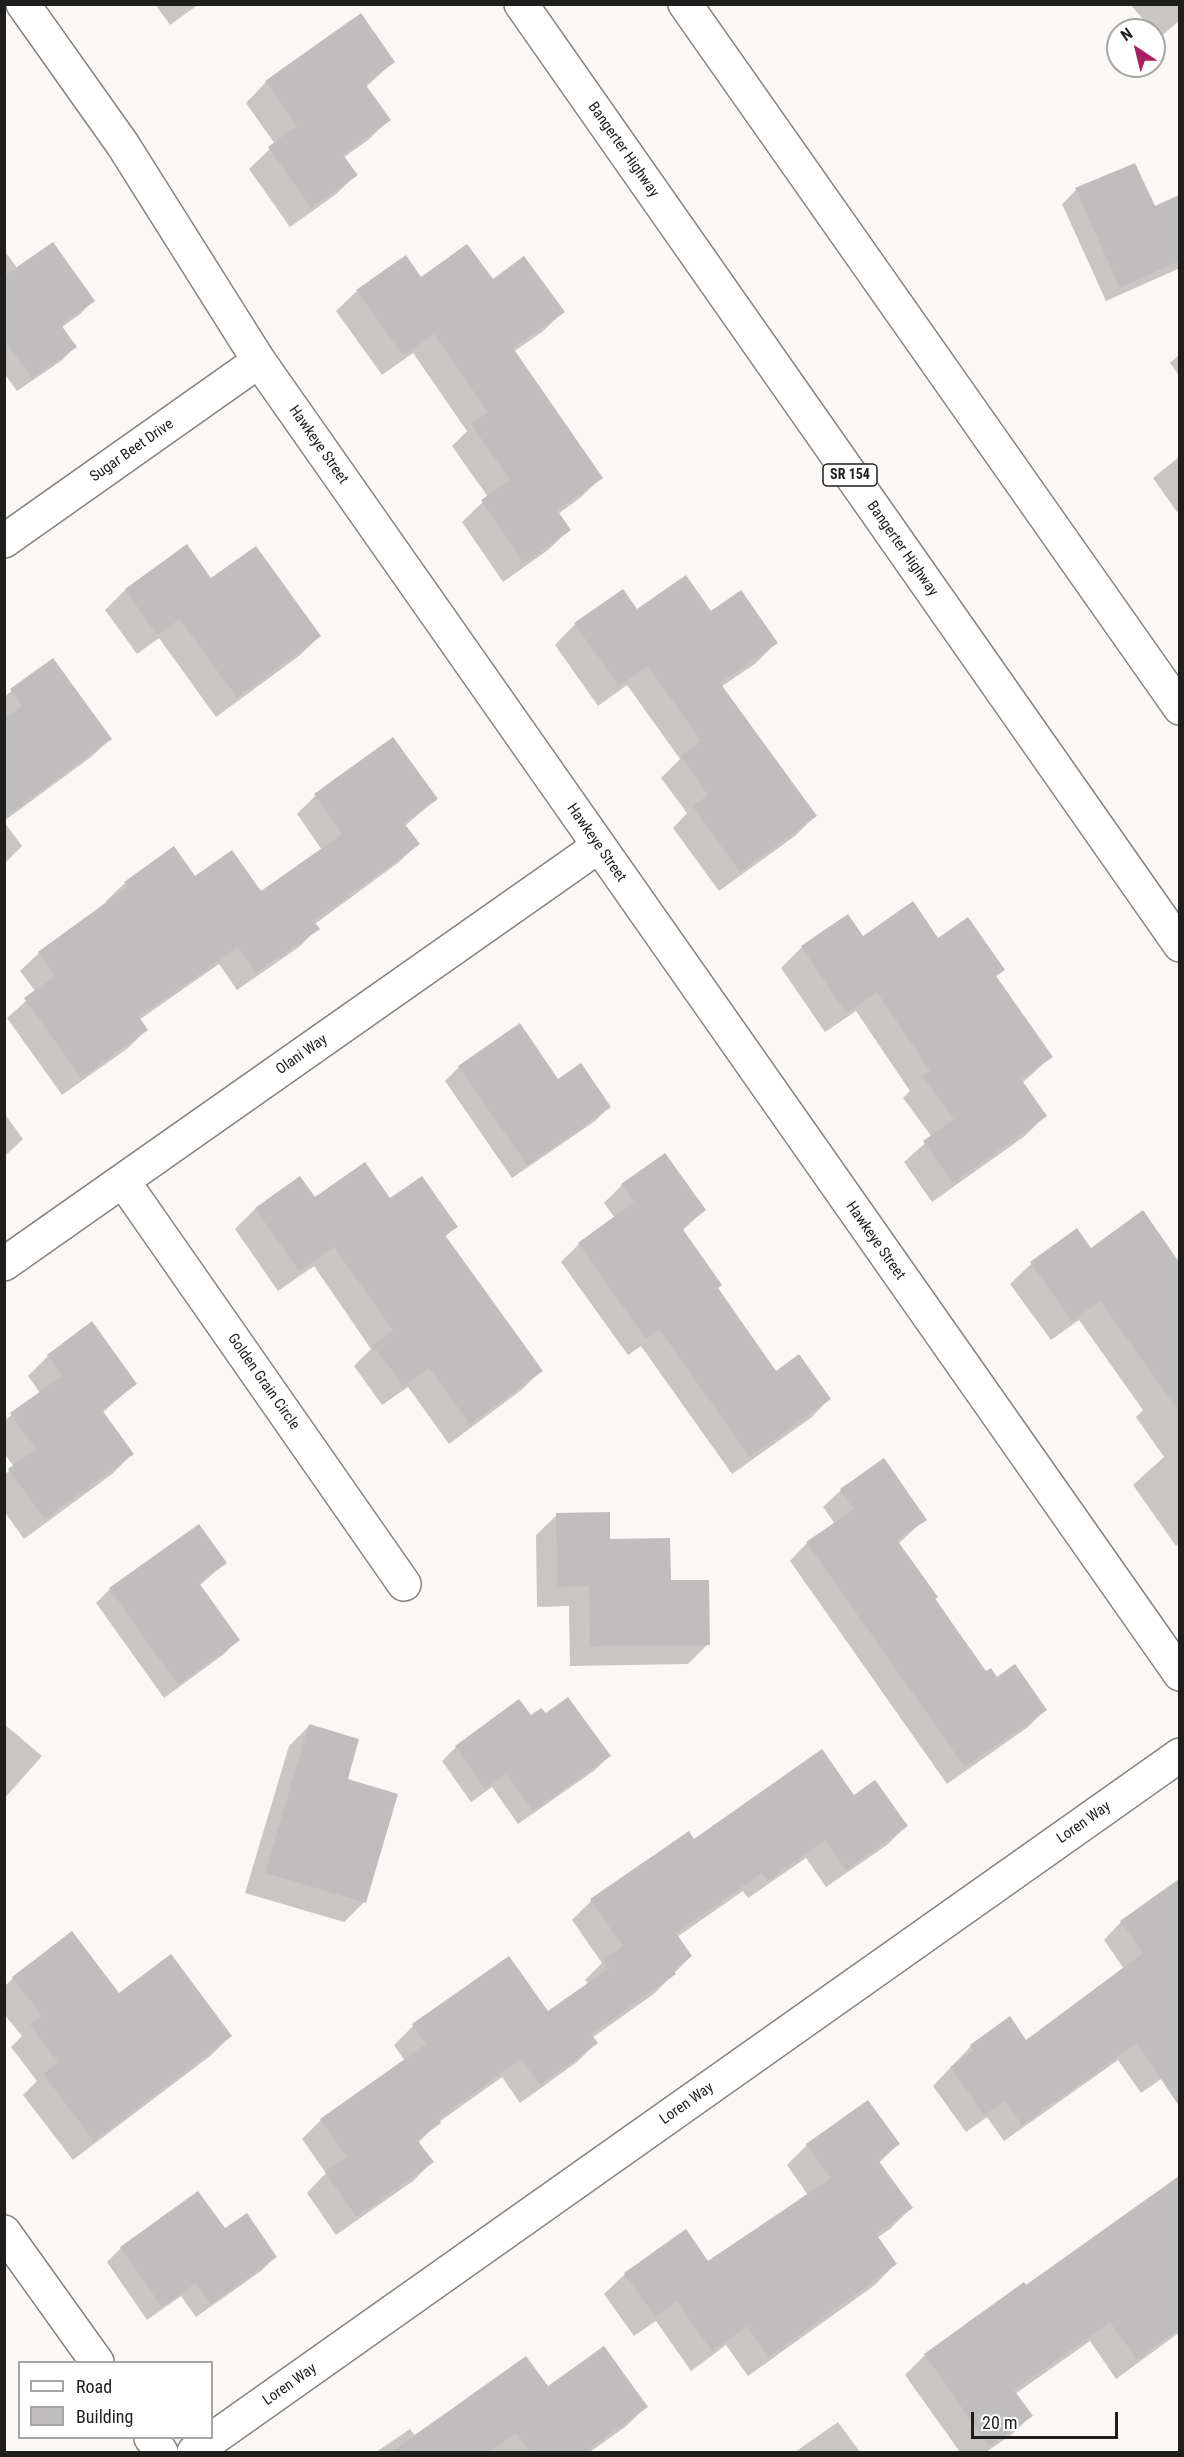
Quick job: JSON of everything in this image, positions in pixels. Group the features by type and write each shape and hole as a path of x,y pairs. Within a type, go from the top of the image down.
{"main road":[{"name":"Hawkeye Street","path":"23,4 123,145 259,361 1179,1674"},
{"name":"Bangerter Highway","path":"520,4 1179,945"},
{"path":"685,4 1179,708"},
{"name":"Sugar Beet Drive","path":"4,541 259,361"},
{"name":"Olani Way","path":"4,1264 599,846"},
{"name":"Golden Grain Circle","path":"123,1181 404,1584"},
{"name":"Loren Way","path":"213,2439 1179,1755"},
{"path":"4,2232 96,2361"},
{"path":"152,2439 161,2452"},
{"name":"Loren Way","path":"194,2452 212,2439"}],"building":[{"path":"361,13 395,62 365,84 391,120 343,155 358,175 311,208 268,147 297,126 265,81"},
{"path":"1135,163 1155,206 1179,195 1179,261 1120,288 1075,188"},
{"path":"53,242 95,301 61,325 77,347 32,378 4,340 4,276"},
{"path":"467,244 493,279 524,256 565,312 513,348 603,478 557,510 571,530 524,563 481,500 510,480 471,424 488,412 434,334 403,356 356,290 406,255 421,277"},
{"path":"187,544 211,578 256,546 321,636 237,698 180,619 157,635 125,589"},
{"path":"686,575 711,611 741,590 778,643 720,683 817,816 740,872 692,806 708,795 681,756 701,741 648,666 619,686 574,623 623,589 637,609"},
{"path":"53,658 112,739 4,818 4,719 22,706 10,689"},
{"path":"393,737 438,799 404,823 420,844 314,921 320,929 256,973 238,947 139,1017 148,1030 81,1078 24,998 55,976 38,952 127,887 124,882 174,846 195,876 232,850 261,891 342,834 314,794"},
{"path":"913,901 938,938 968,917 1005,970 996,976 1053,1057 1021,1079 1047,1116 953,1183 923,1141 954,1119 922,1076 930,1071 877,992 846,1013 801,946 848,914 863,936"},
{"path":"520,1023 558,1079 581,1063 611,1107 527,1165 458,1066"},
{"path":"665,1153 706,1210 682,1228 722,1285 718,1288 776,1371 799,1354 831,1399 750,1457 659,1329 646,1339 578,1243 634,1202 621,1184"},
{"path":"365,1162 390,1198 422,1176 458,1227 445,1235 543,1371 470,1424 429,1368 403,1386 373,1345 393,1330 334,1247 299,1271 255,1208 300,1176 315,1197"},
{"path":"1143,1210 1179,1262 1179,1412 1100,1301 1072,1321 1030,1262 1077,1228 1091,1248"},
{"path":"92,1321 137,1384 102,1410 134,1454 45,1519 8,1469 36,1449 10,1413 62,1376 47,1355"},
{"path":"884,1458 927,1520 897,1540 938,1597 935,1599 986,1671 991,1668 997,1677 1015,1664 1047,1710 965,1767 806,1542 854,1509 840,1489"},
{"path":"610,1512 610,1539 670,1538 671,1580 709,1580 710,1645 590,1646 589,1586 557,1587 556,1513"},
{"path":"199,1524 227,1563 199,1583 240,1640 178,1685 109,1588"},
{"path":"568,1697 611,1756 533,1811 506,1774 485,1789 455,1746 519,1699 531,1715 541,1708 546,1713"},
{"path":"309,1724 359,1739 348,1779 398,1794 366,1903 265,1873"},
{"path":"822,1749 854,1795 875,1780 908,1826 846,1870 825,1840 768,1881 762,1873 676,1933 692,1956 673,1970 676,1974 591,2034 598,2043 540,2085 521,2059 438,2119 441,2123 417,2140 434,2162 356,2217 325,2172 347,2157 320,2119 426,2044 412,2024 509,1956 548,2011 609,1968 603,1959 623,1946 590,1899 689,1831 694,1839"},
{"path":"1179,1879 1179,2106 1137,2043 1022,2125 1005,2101 984,2115 950,2067 974,2050 970,2045 1010,2016 1026,2040 1143,1953 1120,1921"},
{"path":"72,1931 119,1993 171,1954 232,2036 94,2141 43,2074 58,2062 30,2025 42,2016 12,1977"},
{"path":"868,2100 900,2144 878,2160 913,2208 876,2234 897,2264 769,2357 747,2326 712,2352 677,2301 655,2317 624,2273 686,2229 708,2261 831,2178 806,2144"},
{"path":"1179,2176 1179,2329 1137,2360 1110,2322 1014,2390 1033,2416 989,2446 924,2354 1024,2282 1026,2285"},
{"path":"198,2191 225,2228 247,2213 277,2257 211,2304 196,2283 162,2307 120,2247"},
{"path":"604,2346 648,2407 584,2452 531,2452 516,2433 490,2452 391,2452 526,2356 548,2386"}]}
